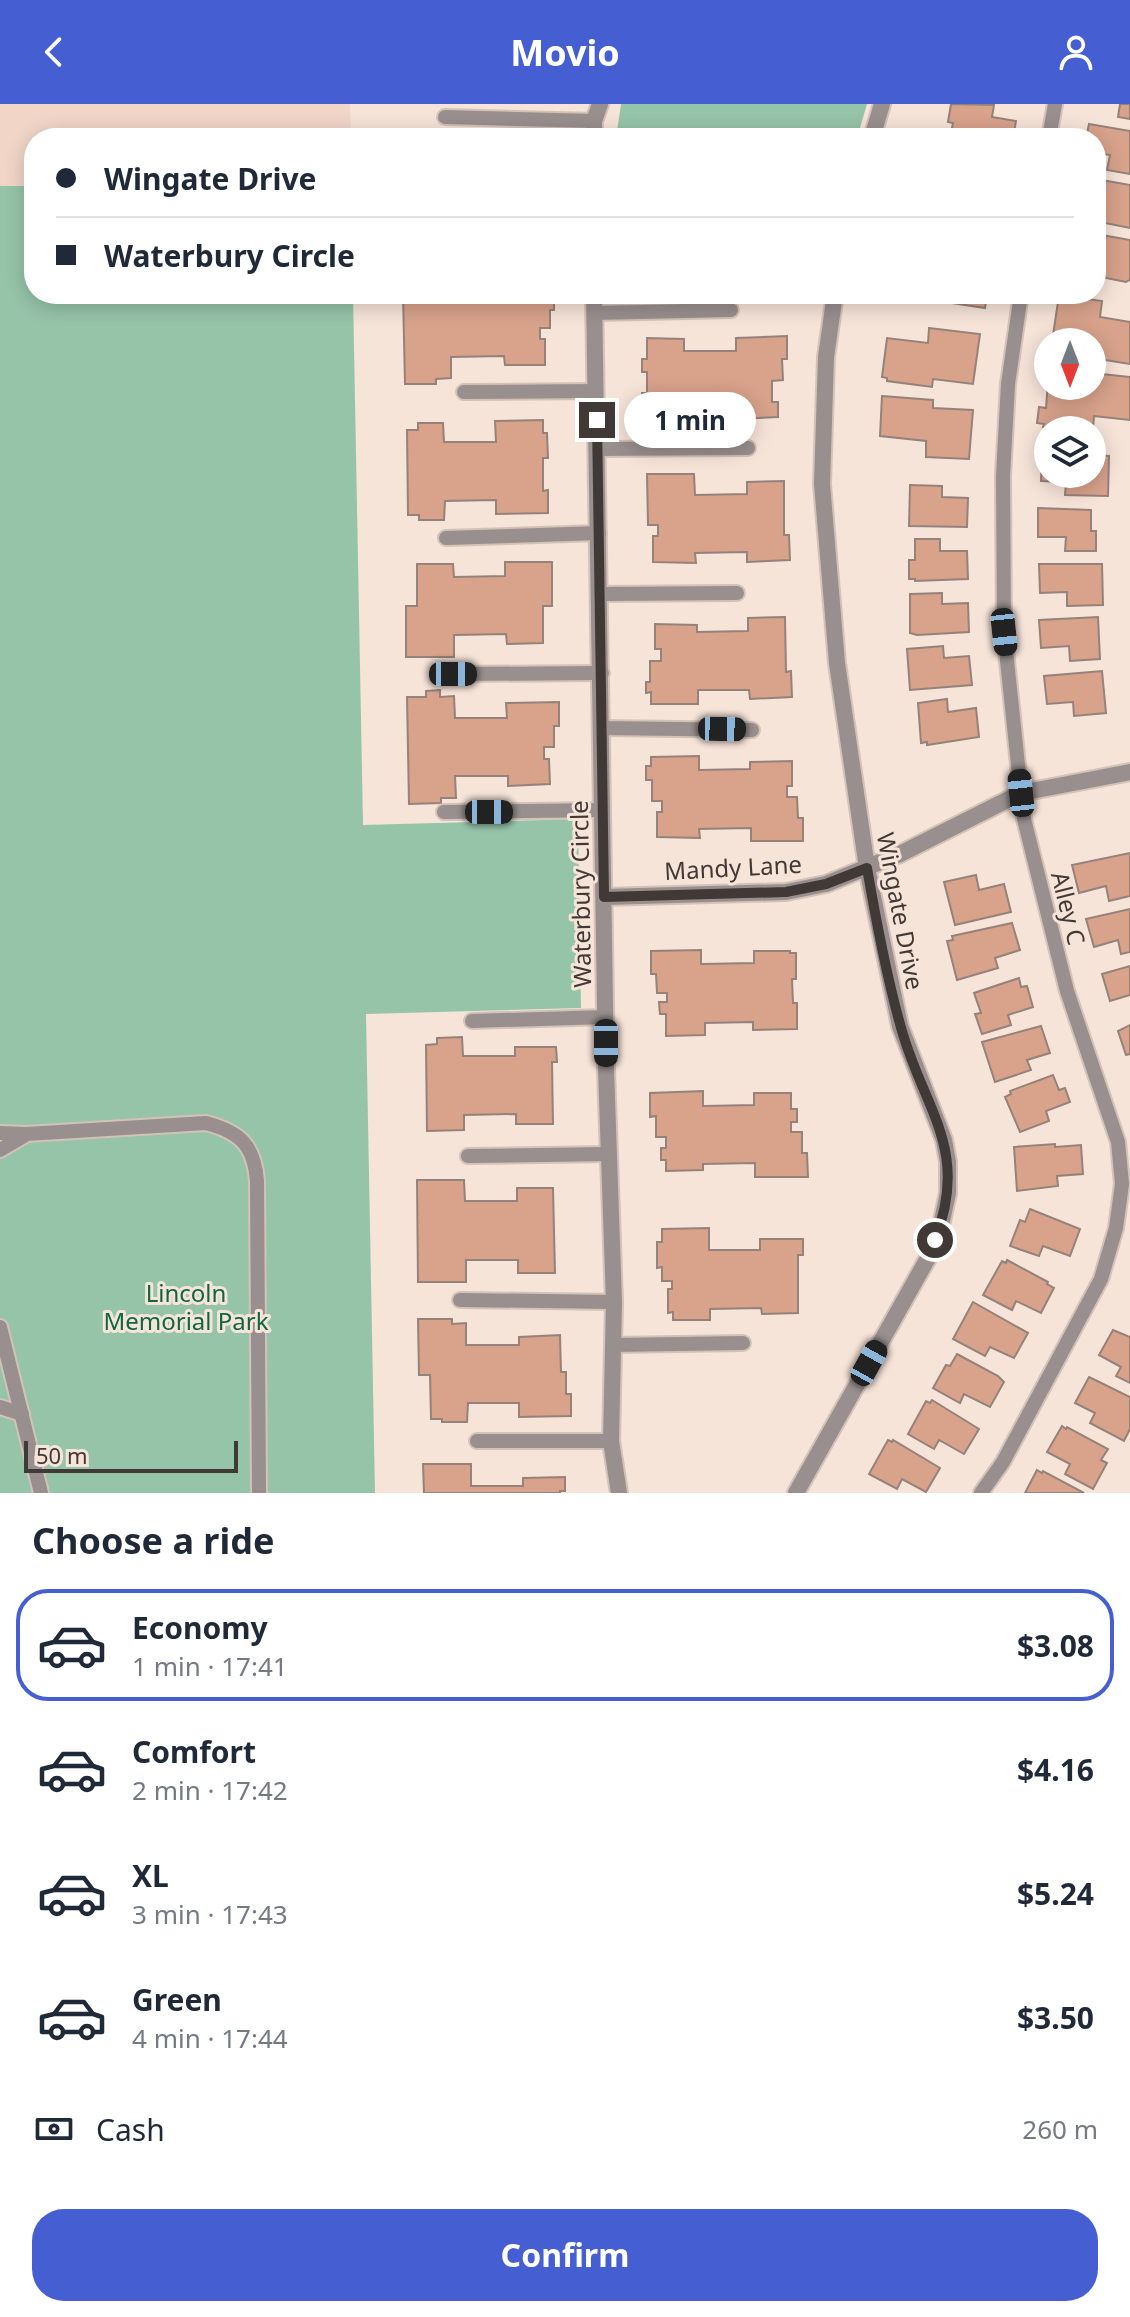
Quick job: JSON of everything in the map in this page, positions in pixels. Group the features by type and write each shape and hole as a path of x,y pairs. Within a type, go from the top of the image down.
{"street":[{"path":"594,128 600,104"},
{"path":"875,128 882,104"},
{"name":"Waterbury Circle","path":"595,304 606,1017 614,1302 611,1441 619,1493"},
{"name":"Wingate Drive","path":"796,1493 928,1258 942,1221 948,1193 944,1140 900,1026 867,868 837,663 822,484 826,357 834,304"},
{"name":"Mandy Lane","path":"604,897 786,892 826,884 867,868 1021,793 1130,772"}],"lane":[{"path":"1051,128 1055,104"},
{"path":"445,117 582,128"},
{"name":"Alley C","path":"981,1493 1003,1462 1101,1279 1116,1228 1122,1184 1118,1142 1067,991 1024,819 1004,632 1003,476 1008,384 1020,304"},
{"path":"595,313 731,310"},
{"path":"464,392 596,391"},
{"path":"597,449 748,448"},
{"path":"446,538 599,533"},
{"path":"600,594 737,593"},
{"path":"453,674 602,673"},
{"path":"602,728 752,730"},
{"path":"444,812 603,810"},
{"path":"472,1021 606,1017"},
{"path":"0,1133 206,1123 238,1136 249,1148 256,1162 257,1181 259,1493"},
{"path":"0,1150 26,1134"},
{"path":"468,1156 609,1154"},
{"path":"460,1300 614,1302"},
{"path":"0,1327 41,1493"},
{"path":"613,1345 743,1343"},
{"path":"0,1407 22,1414"},
{"path":"477,1441 611,1441"}],"shaded area":[{"path":"0,104 350,104 351,128 24,128 24,186 0,186"}],"green space":[{"path":"621,104 867,104 860,128 617,128"},
{"name":"Lincoln Memorial Park","path":"0,186 24,186 24,304 353,304 363,825 578,819 581,1008 366,1014 375,1493 0,1493"}],"building":[{"path":"951,104 994,105 992,117 1016,121 1015,128 952,128 953,123 948,122"},
{"path":"1120,104 1130,104 1130,119 1118,117"},
{"path":"1089,124 1130,131 1130,174 1107,170 1110,155 1106,154 1106,128 1088,128"},
{"path":"1106,181 1130,185 1130,228 1106,223"},
{"path":"1106,236 1130,240 1130,280 1106,278"},
{"path":"403,304 554,304 554,310 550,310 550,328 540,328 540,339 545,339 545,365 505,365 504,356 451,357 451,378 436,379 436,384 405,384"},
{"path":"958,304 986,304 985,308"},
{"path":"1058,304 1102,304 1100,317 1130,322 1130,364 1106,360 1106,328 1054,328"},
{"path":"929,328 980,334 973,384 933,379 932,387 887,381 882,377 887,338 928,343"},
{"path":"787,336 787,359 782,359 783,380 772,381 772,402 778,402 778,417 736,419 736,409 685,410 685,420 642,419 642,393 647,393 647,372 642,372 642,359 647,359 647,338 684,339 684,351 736,351 736,338"},
{"path":"1106,374 1130,377 1130,420 1106,416 1038,416 1039,407 1046,408 1047,400 1106,400"},
{"path":"882,396 933,400 933,408 973,410 969,459 926,457 926,441 880,436"},
{"path":"543,420 548,458 543,458 543,491 548,490 548,513 496,514 496,500 445,501 444,520 419,520 419,515 408,515 407,430 418,430 418,423 443,423 444,442 496,442 495,421"},
{"path":"1106,456 1109,456 1108,496 1065,495 1066,488 1106,488"},
{"path":"647,474 694,474 695,495 747,494 747,482 784,481 784,535 789,535 790,560 747,562 747,552 695,553 696,563 653,562 653,536 658,536 658,525 648,525"},
{"path":"910,485 942,486 942,497 968,498 967,527 909,526"},
{"path":"1038,508 1091,510 1091,531 1096,531 1096,551 1065,551 1066,537 1038,537"},
{"path":"915,539 940,539 940,551 967,551 968,579 909,579 909,560 915,560"},
{"path":"505,562 552,562 552,606 543,606 543,643 507,644 506,634 454,635 454,657 406,657 406,606 417,606 417,564 453,564 454,577 505,576"},
{"path":"1039,564 1102,564 1103,605 1067,606 1067,592 1040,593"},
{"path":"942,593 942,604 968,603 969,632 910,633 910,594"},
{"path":"785,617 786,672 791,671 792,697 750,699 749,690 698,690 698,704 651,704 651,692 646,693 646,682 650,682 650,661 661,661 661,649 655,649 655,624 697,625 697,632 748,631 748,618"},
{"path":"1098,617 1100,659 1070,661 1069,646 1041,648 1039,620"},
{"path":"943,646 944,658 969,656 972,685 910,690 907,649"},
{"path":"1102,671 1106,713 1074,716 1073,702 1047,704 1044,676"},
{"path":"440,690 440,697 454,696 455,718 507,718 506,703 559,702 559,726 554,726 554,747 544,747 544,759 549,759 550,784 508,786 508,776 455,776 456,798 441,798 441,803 409,804 407,697 426,697 426,691"},
{"path":"947,699 948,712 976,708 979,737 927,745 927,742 921,743 918,703"},
{"path":"699,756 699,770 750,769 750,762 792,761 792,786 787,786 787,797 797,797 798,818 803,818 803,841 751,841 751,828 699,829 700,838 657,837 657,812 662,812 662,801 652,801 652,780 646,780 646,766 651,766 651,757"},
{"path":"1130,853 1130,896 1109,901 1106,886 1079,893 1072,865"},
{"path":"976,875 979,890 1004,884 1011,912 955,925 944,882"},
{"path":"1130,909 1130,952 1121,954 1118,940 1094,947 1086,919"},
{"path":"1012,923 1020,950 995,958 998,968 957,980 947,941 953,940 952,936"},
{"path":"701,950 701,964 754,963 754,951 796,953 796,979 792,979 793,1003 797,1003 797,1029 753,1030 753,1022 705,1023 705,1035 666,1036 666,1014 660,1014 659,1002 667,1002 667,993 657,993 656,974 651,974 651,951"},
{"path":"1130,966 1130,995 1110,1001 1102,974"},
{"path":"1019,978 1021,987 1027,986 1033,1007 1008,1015 1011,1025 982,1034 975,1014 981,1013 974,993"},
{"path":"1130,1025 1130,1054 1126,1055 1118,1031"},
{"path":"1041,1026 1050,1053 1027,1060 1031,1070 995,1082 982,1042"},
{"path":"462,1037 463,1056 515,1056 515,1047 556,1047 557,1062 552,1062 553,1124 516,1124 516,1114 464,1115 464,1130 427,1131 426,1045 437,1044 437,1038"},
{"path":"1053,1075 1059,1090 1065,1088 1070,1102 1046,1111 1049,1121 1020,1132 1005,1097 1011,1094 1010,1091"},
{"path":"703,1091 703,1106 754,1105 754,1093 791,1093 791,1109 797,1109 797,1122 791,1122 791,1132 802,1132 802,1153 807,1153 808,1177 755,1177 755,1163 703,1164 703,1170 666,1171 666,1160 661,1160 661,1148 666,1148 666,1137 656,1137 656,1116 650,1117 650,1093"},
{"path":"1055,1144 1055,1147 1081,1145 1083,1174 1057,1176 1058,1186 1017,1191 1014,1147"},
{"path":"417,1180 464,1180 465,1201 517,1201 517,1188 553,1188 555,1273 518,1273 518,1260 466,1260 466,1282 418,1282"},
{"path":"1030,1209 1080,1229 1070,1256 1043,1246 1039,1256 1010,1246 1020,1220 1025,1222"},
{"path":"709,1228 709,1250 760,1250 760,1239 803,1239 803,1255 798,1255 798,1313 762,1314 761,1308 710,1309 710,1320 673,1320 673,1312 668,1313 668,1289 672,1289 672,1281 662,1281 662,1267 657,1268 657,1242 662,1242 662,1229"},
{"path":"1007,1260 1054,1288 1041,1313 1016,1301 1012,1310 983,1295 1002,1261 1006,1263"},
{"path":"973,1302 1028,1333 1014,1358 990,1347 985,1356 953,1339"},
{"path":"418,1319 452,1319 452,1324 466,1323 466,1345 519,1345 519,1337 560,1335 561,1372 566,1372 566,1394 571,1394 571,1416 519,1417 519,1403 468,1403 467,1422 431,1419 430,1375 419,1375"},
{"path":"1113,1330 1130,1337 1130,1383 1116,1376 1121,1367 1099,1355"},
{"path":"957,1354 1004,1382 990,1407 964,1394 960,1403 933,1388 946,1365 950,1366"},
{"path":"1089,1377 1130,1397 1130,1429 1124,1441 1090,1423 1095,1413 1075,1403"},
{"path":"932,1400 979,1429 964,1454 939,1440 934,1449 908,1434 926,1401 930,1403"},
{"path":"1062,1426 1108,1449 1101,1460 1107,1463 1093,1489 1065,1474 1070,1464 1047,1452"},
{"path":"888,1440 940,1468 926,1492 902,1479 897,1489 869,1474"},
{"path":"423,1464 471,1464 471,1486 523,1486 523,1478 565,1477 565,1491 424,1493"},
{"path":"1037,1470 1043,1471 1084,1493 1025,1493"}],"route":[{"path":"597,420 604,897 786,892 826,884 867,868 900,1026 944,1140 948,1193 935,1240"}]}
